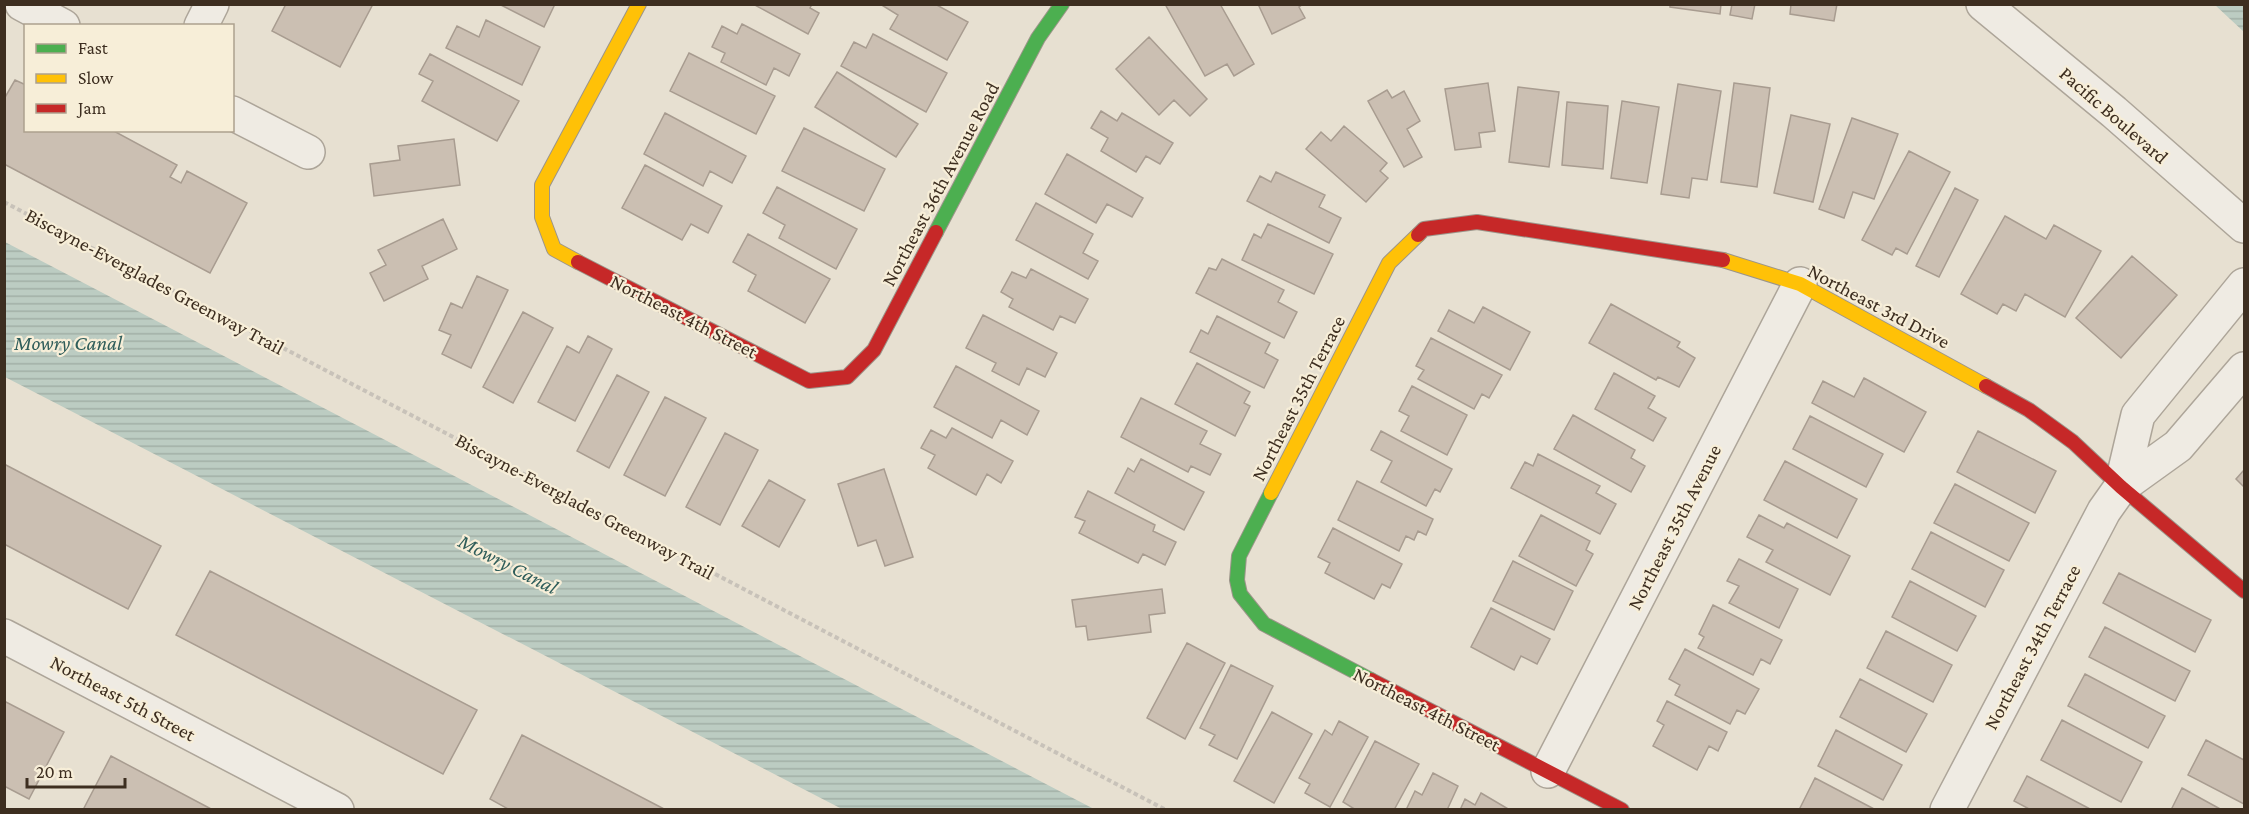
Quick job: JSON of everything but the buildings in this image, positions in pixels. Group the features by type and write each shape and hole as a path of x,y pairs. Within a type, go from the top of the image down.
{"street":[{"path":"22,4 59,24"},
{"path":"202,24 212,4"},
{"name":"Northeast 4th Street","path":"639,4 542,185 542,217 554,249 809,381 847,377"},
{"name":"Northeast 36th Avenue Road","path":"847,377 874,350 1038,38 1062,4"},
{"name":"Pacific Boulevard","path":"1983,4 2114,112 2244,226"},
{"path":"234,114 308,152"},
{"name":"Northeast 3rd Drive","path":"1424,229 1478,222 1715,258 1800,284 2029,410 2073,442 2121,487 2244,591"},
{"name":"Northeast 35th Terrace","path":"1240,598 1236,579 1239,556 1389,263 1424,229"},
{"name":"Northeast 35th Avenue","path":"1548,771 1800,284"},
{"name":"Northeast 34th Terrace","path":"2121,487 2138,415 2244,285"},
{"name":"Northeast 34th Terrace","path":"1947,810 2104,511 2121,487 2178,446 2244,369"},
{"name":"Northeast 4th Street","path":"1240,598 1264,624 1622,810"},
{"name":"Northeast 5th Street","path":"4,636 337,810"}],"path":[{"name":"Biscayne-Everglades Greenway Trail","path":"4,202 1166,810"}],"water":[{"path":"2215,5 2244,5 2244,32"},
{"name":"Mowry Canal","path":"4,242 1094,809 842,809 5,377"}],"traffic: fast":[{"path":"936,232 1038,38 1062,4"},
{"path":"1271,493 1239,556 1237,580 1240,594 1264,624 1371,680"}],"traffic: slow":[{"path":"578,262 554,249 542,217 542,185 639,4"},
{"path":"1271,493 1389,263 1418,235"},
{"path":"1723,260 1800,284 1986,386"}],"traffic: jam":[{"path":"1418,235 1424,229 1477,222 1723,260"},
{"path":"578,262 809,381 847,377 874,350 936,232"},
{"path":"1986,386 2029,410 2073,442 2121,487 2244,591"},
{"path":"1371,680 1622,810"}]}
